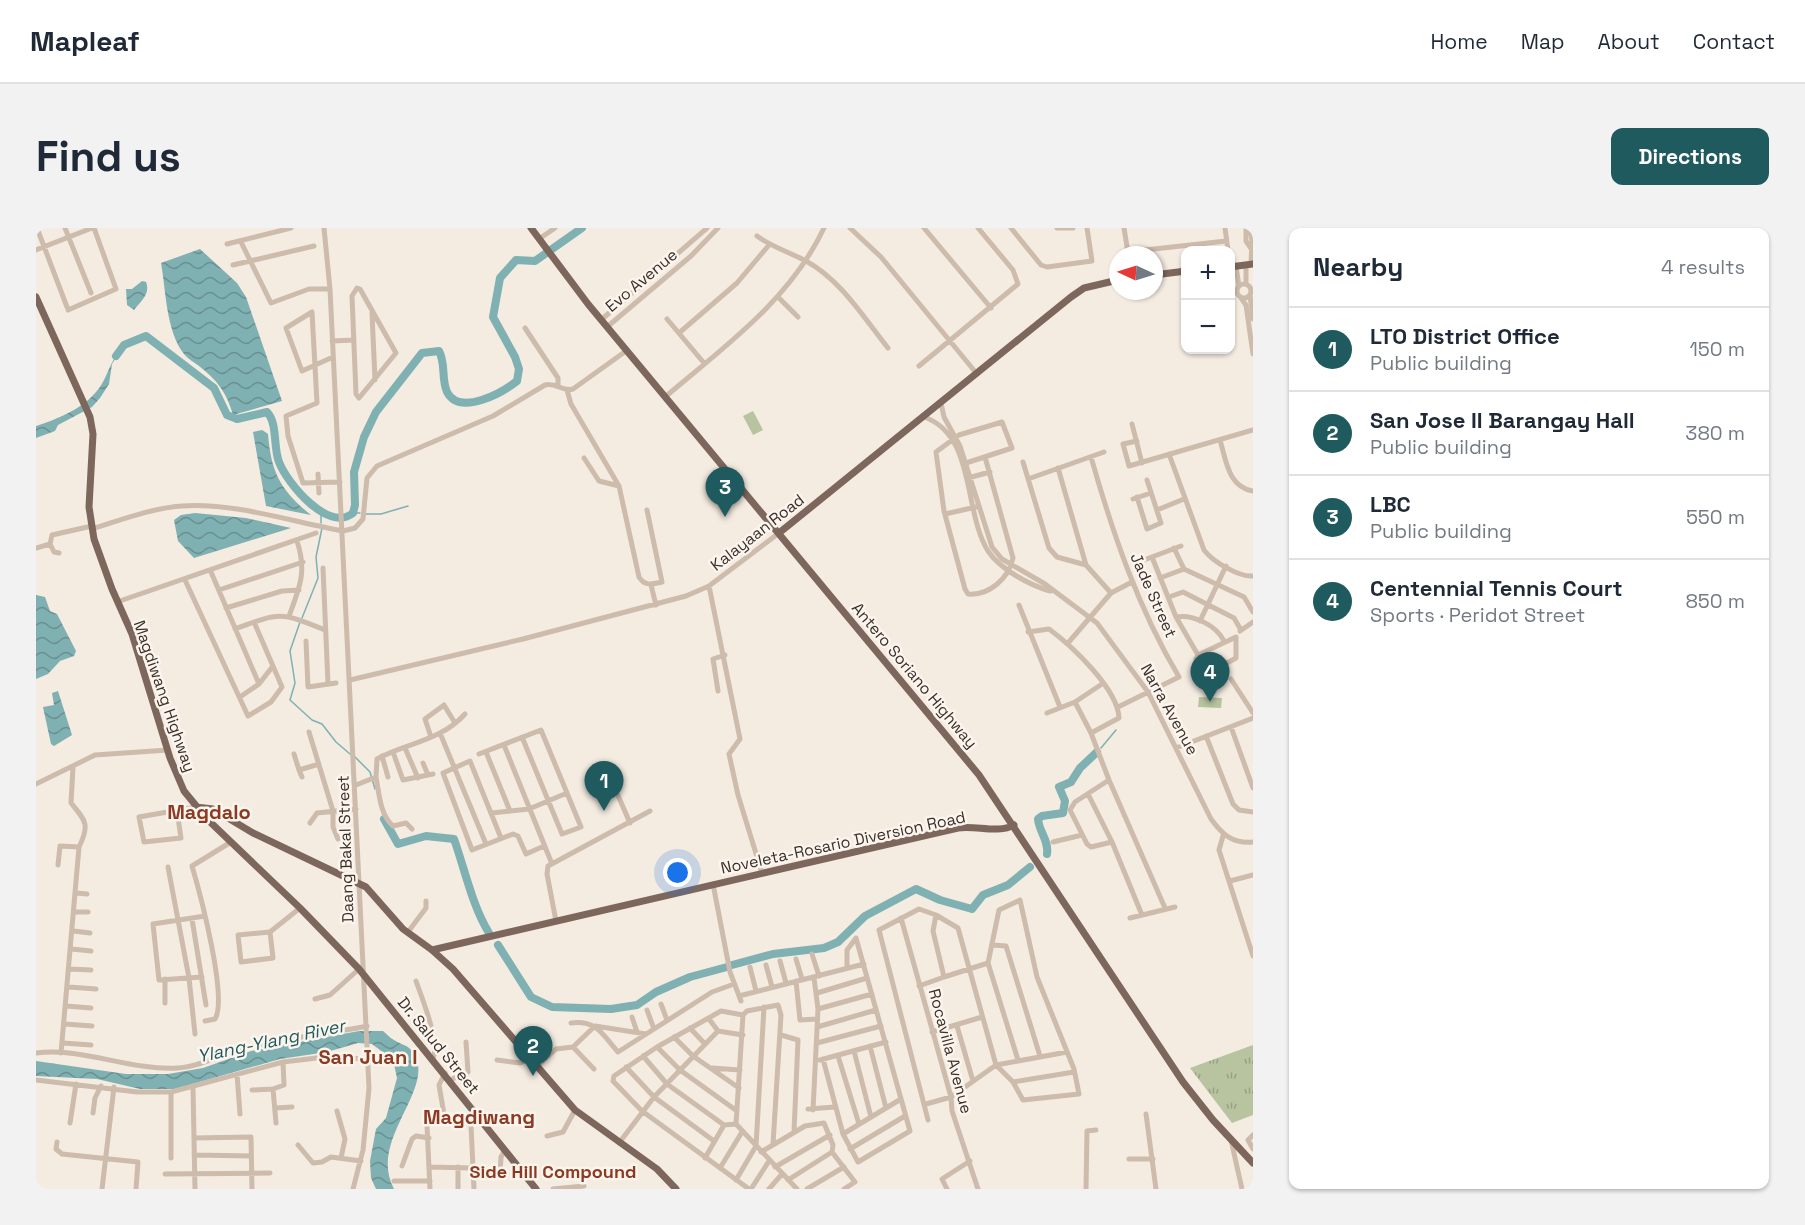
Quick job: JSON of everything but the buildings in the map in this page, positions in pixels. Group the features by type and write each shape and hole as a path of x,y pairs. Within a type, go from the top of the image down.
{"main road":[{"name":"Antero Soriano Highway","path":"531,228 626,351 966,758 1014,825 1183,1082 1231,1140 1252,1161"},
{"path":"1235,267 1250,264"},
{"path":"1163,274 1181,272"},
{"name":"Kalayaan Road","path":"779,533 1084,288 1109,282"},
{"name":"Magdiwang Highway","path":"36,297 87,412 93,434 89,488 92,528 117,602 135,643 178,779 196,807 300,908 361,972"},
{"path":"196,807 213,809 253,833 360,884 371,892 408,932 432,950 460,977 575,1110 657,1169 676,1189"},
{"name":"Noveleta-Rosario Diversion Road","path":"432,950 958,828 979,826 1003,830 1014,825"},
{"name":"Dr. Salud Street","path":"361,972 445,1073 536,1189"}],"street":[{"path":"36,250 44,247 69,237 93,228 116,289 67,308 44,247 37,228"},
{"path":"65,228 91,293"},
{"path":"227,244 291,228"},
{"name":"Daang Bakal Street","path":"324,228 330,289 356,785 361,972 368,1059 368,1119 361,1161 352,1189"},
{"path":"539,239 555,228"},
{"name":"Evo Avenue","path":"601,320 700,236 706,228"},
{"name":"Evo Avenue","path":"607,327 706,242 718,228"},
{"path":"665,397 750,325 778,297 806,261 824,228"},
{"path":"850,228 881,257 977,374"},
{"path":"924,228 991,308"},
{"path":"919,366 1014,289 1018,278 978,228"},
{"path":"1011,228 1041,265 1047,267 1092,261 1087,228"},
{"path":"1057,228 1073,228"},
{"path":"1125,228 1127,246"},
{"path":"1225,228 1227,246"},
{"path":"1248,228 1246,241 1250,247 1250,264 1243,285 1237,292 1245,305 1253,354"},
{"path":"700,236 706,242"},
{"path":"757,236 769,245 806,261 841,290 888,348"},
{"path":"1163,249 1226,241"},
{"path":"241,242 271,303 309,289 330,289"},
{"path":"679,333 750,271 769,245"},
{"path":"233,265 314,246"},
{"path":"1235,271 1243,285 1251,289 1253,319"},
{"path":"357,288 360,288 371,309 396,353 361,397 357,398 352,296 357,288"},
{"path":"1241,298 1250,295"},
{"path":"778,297 798,317"},
{"path":"371,309 375,380"},
{"path":"333,357 313,366 302,371 286,328 312,312 313,366 316,405 286,416 288,436 303,483 340,482"},
{"path":"667,319 704,363"},
{"path":"525,328 558,378 558,386"},
{"path":"332,341 354,340"},
{"path":"59,553 54,552 50,544 52,535 92,528 164,508 183,506 243,512 326,528 358,526 364,514 367,478 377,466 493,416 545,385 558,386 567,390 576,387 626,351"},
{"path":"567,390 571,404 619,486 639,577 643,582 651,585 662,582 647,510"},
{"name":"Narra Avenue","path":"941,403 944,417 966,463 968,478"},
{"name":"Narra Avenue","path":"924,417 943,427 954,438 976,507 992,547 1010,567 1092,617 1126,658 1148,692 1211,819 1223,836"},
{"path":"966,463 1012,448 1002,422 954,438 936,452 945,514 964,589 968,594 995,587 1010,567 1013,558 985,457"},
{"path":"1132,424 1142,463"},
{"path":"1137,441 1123,444 1129,466 1253,430"},
{"path":"1220,440 1232,478 1236,484 1253,491"},
{"path":"1028,478 1104,452"},
{"path":"1169,454 1204,550 1209,556 1226,566 1253,576"},
{"name":"Jade Street","path":"1091,457 1111,527 1143,611 1179,677 1118,707"},
{"path":"584,458 597,479 619,486"},
{"path":"1023,462 1049,548 1057,557 1086,566"},
{"path":"1058,468 1086,566 1111,593"},
{"path":"968,478 990,472"},
{"path":"318,474 319,493"},
{"path":"1147,480 1161,523 1147,529 1135,498 1151,493"},
{"path":"1157,510 1184,499"},
{"path":"945,514 976,507"},
{"name":"Kalayaan Road","path":"350,680 687,597 709,586 779,533"},
{"path":"117,602 211,572 316,534"},
{"path":"291,616 299,590 303,562 297,541"},
{"path":"36,548 50,544"},
{"path":"1144,560 1181,546"},
{"path":"1174,548 1184,569 1244,597 1253,612"},
{"path":"1152,557 1176,617 1198,655 1196,659 1202,672 1207,674 1236,658 1236,638 1241,630 1253,622"},
{"path":"219,590 303,562"},
{"path":"1200,621 1226,566"},
{"path":"324,568 328,684"},
{"path":"1160,578 1184,569"},
{"path":"211,572 259,684"},
{"path":"185,580 248,716 271,702 282,687 254,622"},
{"path":"1068,643 1111,593 1132,582"},
{"path":"651,585 656,605"},
{"path":"709,586 725,655 740,739 729,754 738,795 762,873"},
{"path":"226,608 282,591 299,590"},
{"path":"1169,597 1183,592 1234,618 1241,630"},
{"path":"1019,605 1060,707"},
{"path":"1176,617 1185,615 1200,621 1219,631 1224,641"},
{"path":"235,629 269,616 291,616 325,630"},
{"path":"1028,632 1049,629 1068,643 1085,660 1118,707 1119,718 1091,733"},
{"path":"1198,655 1224,641 1236,638"},
{"path":"306,641 308,687 336,683"},
{"path":"718,691 713,659 725,655"},
{"path":"240,697 259,684 273,666"},
{"path":"1231,679 1253,713"},
{"path":"1047,713 1075,702 1102,684"},
{"path":"1075,702 1091,733 1165,908"},
{"path":"431,737 425,719 444,705 455,723"},
{"path":"356,785 375,778 378,772 376,762 382,756 440,733 465,714"},
{"path":"1176,748 1253,718"},
{"path":"1231,727 1253,788"},
{"path":"510,811 483,753 522,737 541,730 581,827 562,834 522,737"},
{"path":"309,732 333,811 333,827 338,839"},
{"path":"440,733 486,844"},
{"path":"1206,736 1233,804 1239,810 1253,812"},
{"path":"504,745 552,864"},
{"path":"405,748 418,778"},
{"path":"36,784 95,755 168,750"},
{"path":"393,752 403,780 430,774 423,763"},
{"path":"294,754 302,777"},
{"path":"382,756 388,777"},
{"path":"501,838 470,761 443,773 472,850 516,834 526,854 544,846"},
{"path":"299,770 319,764"},
{"path":"61,1053 74,932 79,847 86,829 84,819 71,802 73,767"},
{"path":"606,768 630,823"},
{"path":"375,778 383,812 389,824 393,826 406,823 412,829"},
{"path":"1109,780 1075,802 1070,810 1082,835 1091,847 1112,842"},
{"path":"492,813 529,809 567,793"},
{"path":"1088,794 1112,842 1142,915"},
{"path":"177,811 182,838 144,842 140,817 196,807"},
{"path":"310,823 317,813 356,809"},
{"path":"556,921 547,874 548,866 650,811"},
{"path":"1053,842 1082,835"},
{"path":"1253,842 1235,841 1223,836 1219,849 1250,934 1253,956"},
{"path":"205,1021 215,1019 220,1004 205,916 192,866 231,842"},
{"path":"58,865 60,846 79,847"},
{"path":"168,867 189,978 195,1034"},
{"path":"1230,881 1253,875"},
{"path":"713,884 730,972 740,999 786,983 864,964"},
{"path":"76,893 87,894"},
{"path":"928,1120 926,1104 879,930 919,909 936,915 958,928 996,1065 1013,1082 1023,1100 1079,1094 1067,1052 1037,977 1020,900 999,910 988,963 1018,1060"},
{"path":"408,932 426,908 426,901"},
{"path":"1130,918 1175,907"},
{"path":"270,932 273,958 242,962 238,935 270,932 300,908"},
{"path":"75,912 88,912"},
{"path":"936,915 933,931 944,978"},
{"path":"202,976 159,980 153,924 205,916"},
{"name":"Rocavilla Avenue","path":"901,918 951,1096 952,1111 978,1189"},
{"path":"192,919 206,1005"},
{"path":"74,932 90,933"},
{"path":"823,1059 843,1134 858,1162 910,1131 857,938 847,950 847,968"},
{"path":"993,945 1006,946 1040,1056"},
{"path":"72,949 91,951"},
{"path":"812,954 818,1009 811,1110 835,1107"},
{"path":"796,959 800,1020 817,1019"},
{"path":"780,961 786,983"},
{"path":"919,986 970,971 988,963"},
{"path":"766,965 772,987"},
{"path":"750,967 756,992"},
{"path":"70,969 91,970"},
{"path":"315,999 330,995 361,972"},
{"path":"817,993 867,978"},
{"path":"165,979 165,1004"},
{"path":"416,981 433,1039 435,1052 433,1059"},
{"path":"595,1026 618,1052 712,992 734,984"},
{"path":"69,987 96,989"},
{"path":"818,1009 872,994"},
{"path":"661,1004 667,1020"},
{"path":"66,1006 92,1008"},
{"path":"736,1180 756,1146 764,1007"},
{"path":"774,1144 781,1035 780,1007 764,1007 747,1011 743,1015 736,1124 797,1189"},
{"path":"647,1010 654,1029"},
{"path":"817,1027 876,1010"},
{"path":"743,1015 721,1011 657,1047 614,1075 613,1080 642,1111 750,1189 769,1161"},
{"path":"632,1017 637,1032"},
{"path":"932,1032 982,1017"},
{"path":"709,1019 718,1031 743,1035"},
{"path":"571,1023 584,1021 595,1026 646,1034"},
{"path":"65,1024 92,1026"},
{"path":"536,1067 556,1049 573,1047 595,1026"},
{"path":"817,1043 881,1026"},
{"path":"957,1026 973,1081"},
{"path":"36,1053 61,1053 140,1065 178,1068 209,1062 249,1047 367,1027"},
{"path":"690,1028 705,1044"},
{"path":"619,1143 654,1097 718,1031"},
{"path":"781,1035 798,1040 795,1132"},
{"path":"674,1037 693,1056 739,1088"},
{"path":"450,1080 468,1072 465,1042"},
{"path":"815,1060 886,1042"},
{"path":"63,1043 91,1045"},
{"path":"870,1046 886,1108"},
{"path":"573,1047 594,1068"},
{"path":"657,1047 681,1070 737,1111"},
{"path":"854,1051 872,1117"},
{"path":"926,1104 951,1096 996,1065 1067,1052"},
{"path":"643,1056 667,1084 724,1125 736,1124"},
{"path":"838,1056 859,1124"},
{"path":"36,1080 114,1087 137,1092 171,1092 283,1062 325,1057 368,1059"},
{"path":"498,1060 521,1063 530,1059"},
{"path":"252,1090 273,1089 284,1085 283,1062"},
{"path":"626,1067 654,1097 714,1141"},
{"path":"710,1068 740,1070"},
{"path":"1013,1082 1074,1072"},
{"path":"445,1073 440,1085 444,1114 471,1125"},
{"path":"237,1074 240,1114"},
{"path":"70,1123 76,1084"},
{"path":"93,1113 95,1098 101,1086"},
{"path":"108,1189 102,1189 114,1087"},
{"path":"193,1087 195,1189"},
{"path":"273,1089 276,1123"},
{"path":"171,1092 171,1158"},
{"path":"843,1134 901,1099"},
{"path":"275,1108 292,1107"},
{"path":"547,1136 563,1132 575,1110"},
{"path":"337,1111 345,1139 341,1158"},
{"path":"1146,1114 1156,1189"},
{"path":"850,1149 905,1116"},
{"path":"471,1125 480,1118"},
{"path":"761,1152 805,1126 824,1123 830,1135 832,1152 855,1182 844,1189"},
{"path":"471,1125 474,1189"},
{"path":"705,1158 724,1125"},
{"path":"427,1126 430,1189"},
{"path":"1086,1189 1087,1131 1096,1130"},
{"path":"720,1168 742,1132"},
{"path":"775,1167 830,1135"},
{"path":"1253,1135 1248,1140 1253,1149"},
{"path":"402,1166 412,1139 416,1136 429,1138"},
{"path":"194,1137 251,1137 252,1189"},
{"path":"1231,1140 1242,1189"},
{"path":"57,1142 56,1149 62,1154 138,1162 136,1189"},
{"path":"298,1144 313,1163 322,1162 331,1157 361,1161"},
{"path":"500,1174 501,1157 505,1150"},
{"path":"788,1180 832,1152"},
{"path":"194,1155 251,1156"},
{"path":"1129,1159 1153,1158"},
{"path":"947,1189 942,1179 970,1161"},
{"path":"429,1167 472,1168"},
{"path":"458,1167 458,1189"},
{"path":"807,1189 844,1167"},
{"path":"165,1174 270,1173"},
{"path":"770,1189 782,1174"},
{"path":"394,1181 430,1182"},
{"path":"552,1189 584,1186"}],"green space":[{"path":"753,411 763,430 753,435 743,416"},
{"path":"1199,697 1222,698 1221,708 1198,707"},
{"path":"1253,1045 1253,1115 1232,1123 1190,1068"}],"water":[{"path":"200,249 237,283 246,297 282,401 233,415 228,400 216,382 186,356 178,345 170,322 161,263"},
{"path":"142,281 146,282 147,290 144,298 134,310 127,305 126,289 132,289"},
{"path":"122,348 112,364 109,384 92,407 58,425 55,431 36,438 36,426 65,415 92,397 99,389 113,360"},
{"path":"262,430 268,434 269,448 279,480 292,498 311,515 266,506 253,432"},
{"path":"195,513 246,518 291,528 194,558 178,541 174,520 181,515"},
{"path":"36,595 45,597 50,611 57,614 76,651 74,656 60,661 48,674 36,679"},
{"path":"58,691 72,735 54,746 51,744 43,707 54,705 52,693"},
{"path":"359,1031 383,1031 411,1049 418,1066 417,1082 389,1152 388,1170 394,1189 376,1189 371,1178 370,1161 376,1129 386,1118 397,1078 393,1060 372,1044 358,1043 327,1052 280,1059 175,1089 140,1089 97,1079 36,1076 36,1061 126,1074 168,1074 203,1068 251,1051"}],"waterway":[{"path":"116,356 124,345 146,336 214,388 227,415 237,419 267,412 273,423 279,462 290,482 299,493 321,511 332,516 343,517 353,513 355,505 354,472 364,437 376,412 422,353 439,351 447,392 453,399 461,402 482,400 517,381 519,369 515,357 493,317 500,278 516,260 535,261 582,228"},
{"path":"365,514 381,514 408,506"},
{"path":"321,512 321,523"},
{"path":"353,513 360,513"},
{"path":"302,618 318,578 316,557 322,528"},
{"path":"300,622 290,651 295,683 290,700 312,720 322,724 336,742 350,754"},
{"path":"1101,748 1116,730"},
{"path":"1047,854 1047,844 1038,819 1042,816 1063,813 1065,801 1059,787 1071,782 1080,768 1097,752"},
{"path":"354,756 370,772 375,789"},
{"path":"384,819 398,844 426,836 454,839 473,899 489,933"},
{"path":"732,965 773,954 824,948 838,942 865,916 916,889 940,900 972,909 983,895 1008,885 1030,867"},
{"path":"498,945 531,997 552,1007 611,1009 637,1005 656,992 690,977 727,967"}],"place":[{"name":"LBC","path":"725,517"},
{"name":"Centennial Tennis Court","path":"1210,702"},
{"name":"LTO District Office","path":"604,811"},
{"name":"San Jose II Barangay Hall","path":"533,1076"}],"district":[{"name":"Magdalo","path":"209,812"},
{"name":"San Juan I","path":"368,1057"},
{"name":"Magdiwang","path":"479,1117"},
{"name":"Side Hill Compound","path":"553,1172"}],"water label":[{"name":"Ylang-Ylang River","path":"271,1041"}]}
